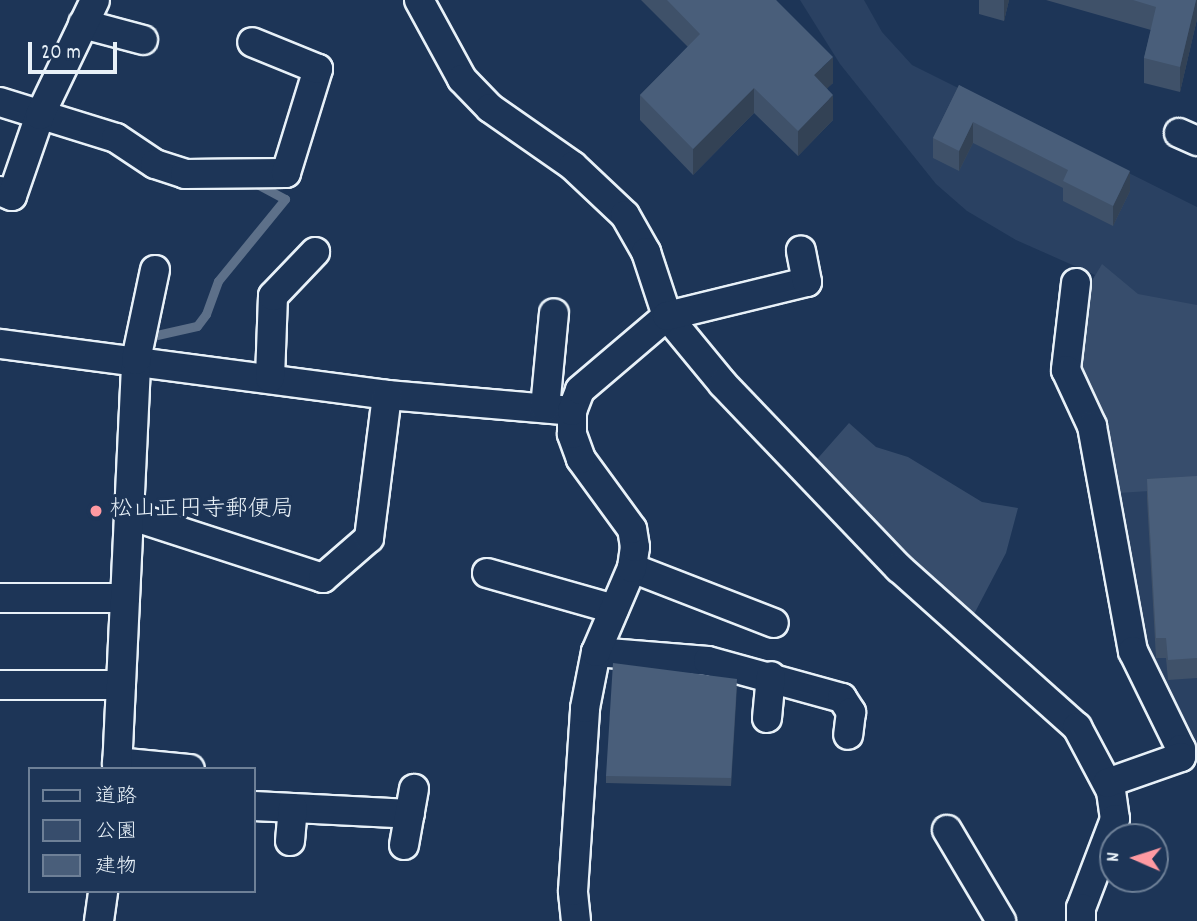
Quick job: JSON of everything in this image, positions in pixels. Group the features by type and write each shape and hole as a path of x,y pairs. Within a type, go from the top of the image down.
{"street":[{"path":"419,0 463,79 490,108 573,166 625,215 646,252 667,316 682,338 758,423 899,568 1077,727 1107,783 1115,819 1081,908 1081,921"},
{"path":"0,191 12,196 40,115 89,12 143,40"},
{"path":"0,103 116,138 155,164 185,174 286,173 318,69 252,43"},
{"path":"0,344 387,395 559,409 667,316 807,282 801,251"},
{"path":"270,379 273,296 315,252"},
{"path":"154,767 117,765 136,360 155,270"},
{"path":"1076,283 1066,370 1092,426 1133,651 1181,749 1181,757 1107,783"},
{"path":"554,313 559,409 581,459 632,528 632,568 596,652 581,744 573,891 576,921"},
{"path":"129,515 323,578 369,538 387,395"},
{"path":"632,568 774,622"},
{"path":"487,573 614,609"},
{"path":"0,598 125,598"},
{"path":"596,652 669,655 771,676 842,698 851,712 848,735"},
{"path":"767,718 771,676"},
{"path":"0,685 121,685"},
{"path":"256,806 293,808 412,801 404,845"},
{"path":"290,841 293,808"},
{"path":"947,830 1001,921"},
{"path":"99,921 103,893"}],"shaded area":[{"path":"800,0 864,0 882,32 912,65 1197,207 1197,754 1148,665 1118,493 1089,286 1095,275 1016,240 967,211 936,184 840,64"}],"green space":[{"path":"1102,264 1138,294 1197,305 1197,488 1118,493 1080,378 1089,286"},
{"path":"849,423 876,447 908,457 982,502 1018,508 1006,553 972,618 932,588 811,466"}],"building":[{"path":"667,0 776,0 833,57 814,75 833,95 798,131 754,88 693,149 640,95 700,34"},
{"path":"1133,0 1196,0 1180,67 1144,58 1156,7"},
{"path":"959,85 1130,171 1113,206 1063,181 1068,170 973,122 959,151 933,138"},
{"path":"1197,476 1197,658 1168,660 1166,638 1156,638 1147,479"},
{"path":"613,663 737,679 731,778 606,776"}],"waterway":[{"path":"148,337 197,326 206,314 218,281 285,199 255,183"}],"place":[{"name":"松山正円寺郵便局","path":"96,511"}]}
